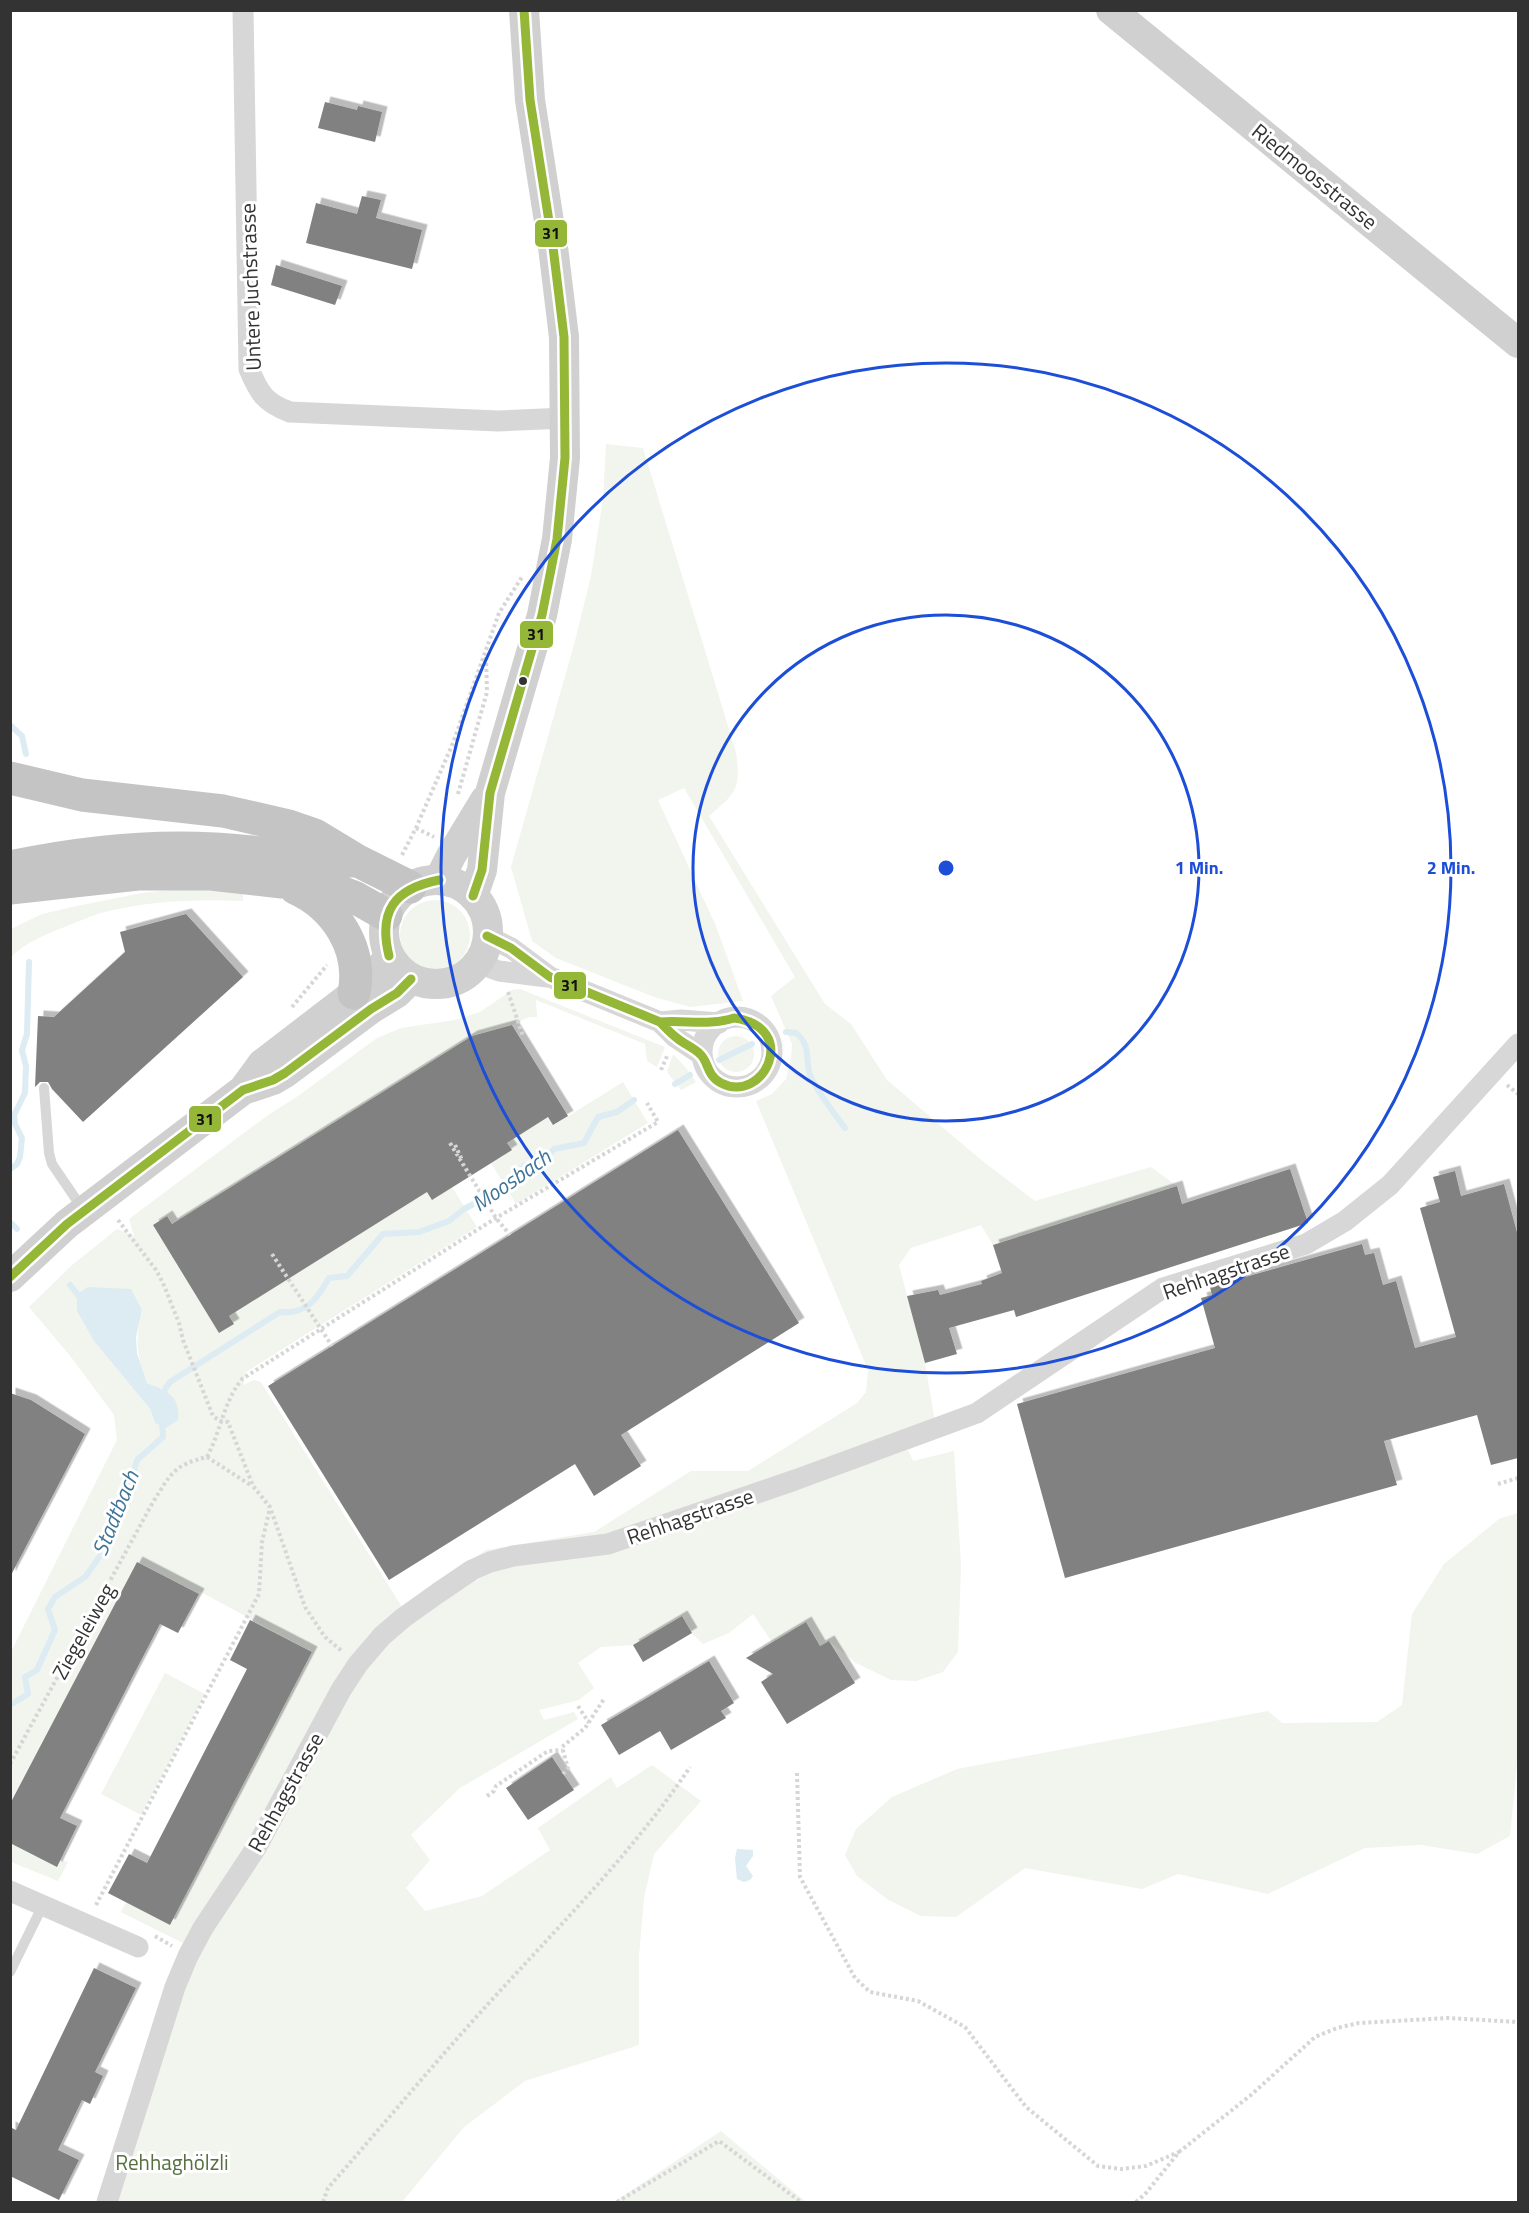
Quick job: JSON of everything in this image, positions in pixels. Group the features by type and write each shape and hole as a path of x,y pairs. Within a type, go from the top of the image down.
{"highway":[{"path":"10,778 82,795 181,805 256,817 315,835 358,861"},
{"path":"10,867 99,853 175,848 215,849 311,859 358,861 415,877"},
{"path":"10,888 103,878 183,873 223,875 282,882 307,882 356,898 386,915"},
{"path":"10,910 63,887 103,878"},
{"path":"282,882 306,893 334,916 351,949 355,963 354,993"}],"main road":[{"path":"473,896 482,870 490,793 536,634 555,550 563,492 566,418 564,337 553,247 531,110 524,10"},
{"name":"Riedmoosstrasse","path":"1111,10 1518,343"},
{"path":"415,877 460,887 473,896 484,915 487,924 482,949 462,977 449,982 422,983 411,979 401,971 389,956 384,934 386,915 415,877 451,856 490,793"},
{"path":"10,1277 47,1241 84,1211 243,1090 262,1064 354,993 376,974 389,956"},
{"path":"243,1090 273,1080 285,1073 371,1009 397,993 411,979"}],"street":[{"name":"Untere Juchstrasse","path":"243,10 249,369 258,390 272,406 290,412 498,421 566,418"},
{"path":"482,949 510,948 550,977 660,1022 675,1037 702,1055"},
{"path":"482,949 500,971 550,977"},
{"path":"660,1022 681,1020 719,1023 741,1018 758,1024 765,1032 771,1050 767,1069 753,1083 734,1087 724,1085 711,1076 702,1055 704,1040 719,1023"},
{"name":"Rehhagstrasse","path":"107,2202 175,1987 188,1956 203,1928 256,1848 341,1690 358,1664 382,1636 403,1618 472,1570 490,1562 513,1556 608,1544 805,1476 977,1413 1163,1288 1306,1244 1345,1221 1390,1185 1518,1044"},
{"path":"10,1891 138,1947"}],"lane":[{"path":"44,1088 49,1153 52,1164 84,1211"},
{"path":"10,1972 43,1905"}],"path":[{"path":"415,877 416,828 453,743 499,613 524,574"},
{"path":"456,800 487,692 486,649"},
{"path":"416,828 443,842"},
{"path":"290,1009 332,959"},
{"path":"504,983 523,1036"},
{"path":"661,1070 670,1048"},
{"path":"253,1486 207,1457 215,1443 220,1421 234,1390 242,1379 495,1216 658,1122 647,1103"},
{"path":"453,1144 495,1216 510,1235"},
{"path":"118,1220 160,1277 170,1297 187,1350 213,1416 220,1421 228,1422 232,1428 253,1486 270,1508 306,1607 325,1637 358,1664"},
{"path":"272,1254 332,1346"},
{"name":"Ziegeleiweg","path":"10,1764 153,1502 172,1473 187,1462 207,1457"},
{"path":"1498,1484 1518,1478"},
{"path":"96,1905 259,1594 262,1542 270,1508"},
{"path":"563,1774 568,1768 562,1750 564,1744 589,1723 604,1699"},
{"path":"578,1706 589,1723"},
{"path":"487,1796 494,1791 496,1786 548,1751 562,1750"},
{"path":"323,2202 328,2188 497,1994 579,1906 655,1816 690,1767"},
{"path":"796,1773 800,1877 855,1978 870,1992 918,2001 965,2027 1026,2107 1098,2166 1121,2169 1146,2166 1179,2152"},
{"path":"1136,2202 1179,2152 1251,2095 1315,2037 1359,2022 1448,2018 1518,2022"},
{"path":"617,2202 719,2141 801,2202"}],"green space":[{"path":"606,444 643,448 736,752 738,774 735,789 726,801 709,816 825,1004 851,1024 887,1080 980,1159 1035,1201 1151,1167 1177,1186 993,1245 981,1225 911,1248 899,1265 925,1363 935,1421 602,1537 501,1551 393,1616 185,1944 121,1912 126,1902 170,1925 312,1652 199,1591 199,1594 137,1562 11,1804 11,1652 117,1440 114,1415 71,1357 29,1307 71,1266 117,1229 134,1236 129,1219 268,1115 377,1038 401,1028 455,1020 480,1012 512,990 520,989 665,1047 657,1067 647,1061 645,1044 536,1000 537,1017 529,1017 512,1025 472,1036 172,1224 167,1216 153,1225 220,1333 234,1324 229,1316 427,1192 452,1187 477,1227 246,1372 243,1385 254,1380 261,1382 402,1607 486,1550 594,1532 691,1471 748,1471 857,1403 866,1392 868,1370 756,1101 772,1094 786,1079 792,1044 771,996 795,977 684,788 658,800 716,926 743,1001 690,1007 654,997 556,958 532,941 511,867 575,641 591,576 603,499","holes":["142,1310 138,1347 147,1383 165,1390 155,1423 150,1409 94,1341"]},
{"path":"179,889 243,892 243,901 171,902 101,913 42,937 11,957 11,929 42,914 142,893"},
{"path":"442,900 455,906 464,915 468,921 470,935 468,949 460,960 449,968 428,970 410,960 402,949 400,928 410,910 421,902"},
{"path":"736,1036 749,1041 754,1054 749,1067 736,1072 723,1067 718,1054 723,1041"},
{"path":"673,1054 696,1082 681,1090 667,1072"},
{"path":"623,1082 648,1123 516,1204 491,1163 511,1150 507,1143 548,1117 554,1125"},
{"name":"Rehhaghölzli","path":"908,1450 913,1461 954,1451 961,1566 958,1652 943,1672 916,1681 891,1680 856,1663 829,1641 820,1646 806,1623 772,1642 753,1614 729,1633 703,1644 692,1633 682,1617 633,1645 601,1647 578,1663 594,1688 579,1700 539,1710 544,1720 574,1712 578,1719 460,1788 411,1835 430,1860 406,1888 425,1911 482,1896 550,1850 538,1828 611,1777 617,1788 652,1765 701,1801 654,1854 644,1898 639,1956 639,2045 525,2081 464,2127 402,2202 116,2202 184,1987 209,1934 358,1670 399,1631 441,1601 496,1569 708,1519"},
{"path":"1518,1513 1518,1754 1510,1836 1477,1854 1421,1845 1365,1848 1268,1894 1178,1874 1142,1889 1025,1868 956,1917 921,1916 887,1899 857,1876 845,1855 856,1829 892,1797 957,1769 1268,1711 1282,1723 1377,1722 1402,1705 1412,1614 1444,1564 1499,1519"},
{"path":"165,1673 205,1694 141,1815 101,1794"},
{"path":"10,1843 68,1862 58,1881 11,1862"},
{"path":"721,2131 806,2202 614,2202"}],"shaded area":[{"path":"88,1287 131,1289 142,1310 136,1337 137,1353 147,1383 166,1391 177,1405 178,1420 166,1428 155,1423 150,1409 94,1341 77,1311 77,1294"},
{"path":"737,1849 753,1850 753,1856 746,1866 753,1876 744,1882 737,1879 735,1858"}],"building":[{"path":"325,102 357,110 358,106 382,112 375,142 318,128"},
{"path":"362,196 381,200 376,218 422,230 412,269 306,243 316,203 357,214"},
{"path":"276,265 342,286 335,305 271,285"},
{"path":"186,914 243,977 83,1122 48,1082 40,1082 35,1087 38,1016 54,1017 125,952 120,932"},
{"path":"512,1025 568,1116 553,1125 548,1117 507,1143 512,1150 432,1200 427,1192 229,1316 234,1324 219,1333 153,1225 167,1216 172,1224 472,1036"},
{"path":"678,1130 799,1323 621,1435 641,1466 594,1496 575,1464 389,1580 268,1386"},
{"path":"1290,1169 1308,1223 1016,1317 1014,1310 949,1328 957,1354 925,1363 907,1296 938,1290 940,1295 982,1284 981,1281 1002,1273 993,1245 1177,1186 1182,1204"},
{"path":"1455,1171 1461,1196 1504,1184 1518,1236 1518,1458 1491,1465 1477,1415 1384,1441 1397,1485 1065,1578 1017,1404 1215,1348 1201,1298 1212,1295 1210,1287 1362,1244 1365,1255 1374,1253 1383,1285 1396,1281 1415,1348 1456,1337 1420,1208 1440,1202 1433,1177"},
{"path":"10,1393 31,1400 85,1434 10,1577"},
{"path":"137,1562 199,1594 178,1633 160,1624 135,1672 60,1818 77,1826 57,1867 10,1843 10,1804"},
{"path":"682,1616 692,1633 643,1662 633,1645"},
{"path":"250,1620 312,1652 170,1925 108,1893 129,1854 147,1863 247,1669 230,1660"},
{"path":"806,1622 820,1646 829,1641 855,1683 787,1724 761,1682 773,1674 746,1658"},
{"path":"709,1661 734,1703 721,1711 726,1718 671,1750 660,1731 619,1755 601,1725"},
{"path":"552,1757 574,1790 528,1820 506,1788"},
{"path":"94,1968 136,1988 95,2072 103,2076 90,2104 82,2100 58,2150 79,2160 59,2200 10,2176 10,2127 16,2130"}],"waterway":[{"path":"10,725 22,736 26,754"},
{"name":"Stadtbach","path":"10,1169 17,1164 20,1157 22,1138 15,1124 14,1115 25,1093 26,1066 22,1050 27,1034 29,962"},
{"name":"Moosbach","path":"786,1032 796,1033 804,1042 811,1078 845,1128"},
{"name":"Moosbach","path":"719,1060 752,1044"},
{"name":"Moosbach","path":"675,1084 690,1075"},
{"name":"Moosbach","path":"164,1397 165,1389 170,1382 280,1312 297,1311 310,1304 329,1278 347,1276 383,1234 419,1232 449,1221 464,1209 505,1187 525,1165 539,1165 554,1149 584,1143 598,1117 617,1112 634,1100"},
{"name":"Stadtbach","path":"10,1222 17,1229"},
{"name":"Stadtbach","path":"70,1285 81,1299"},
{"name":"Stadtbach","path":"10,1705 28,1694 25,1677 37,1670 55,1630 48,1609 55,1597 85,1577 103,1552 126,1500 137,1460 163,1437 162,1420"}],"transit line":[{"name":"31","path":"473,896 482,870 490,793 542,615 557,539 565,458 564,337 553,247 530,100 524,10"},
{"name":"31","path":"389,956 386,926 393,905 411,889 439,880"},
{"name":"31","path":"487,936 511,948 550,977 660,1022"},
{"name":"31","path":"10,1277 67,1224 243,1090 273,1080 285,1073 371,1009 397,993 411,979"},
{"name":"31","path":"734,1018 754,1024 766,1035 771,1048 769,1062 762,1074 751,1083 737,1087 716,1080 700,1054 660,1022 707,1022 734,1018"}]}
